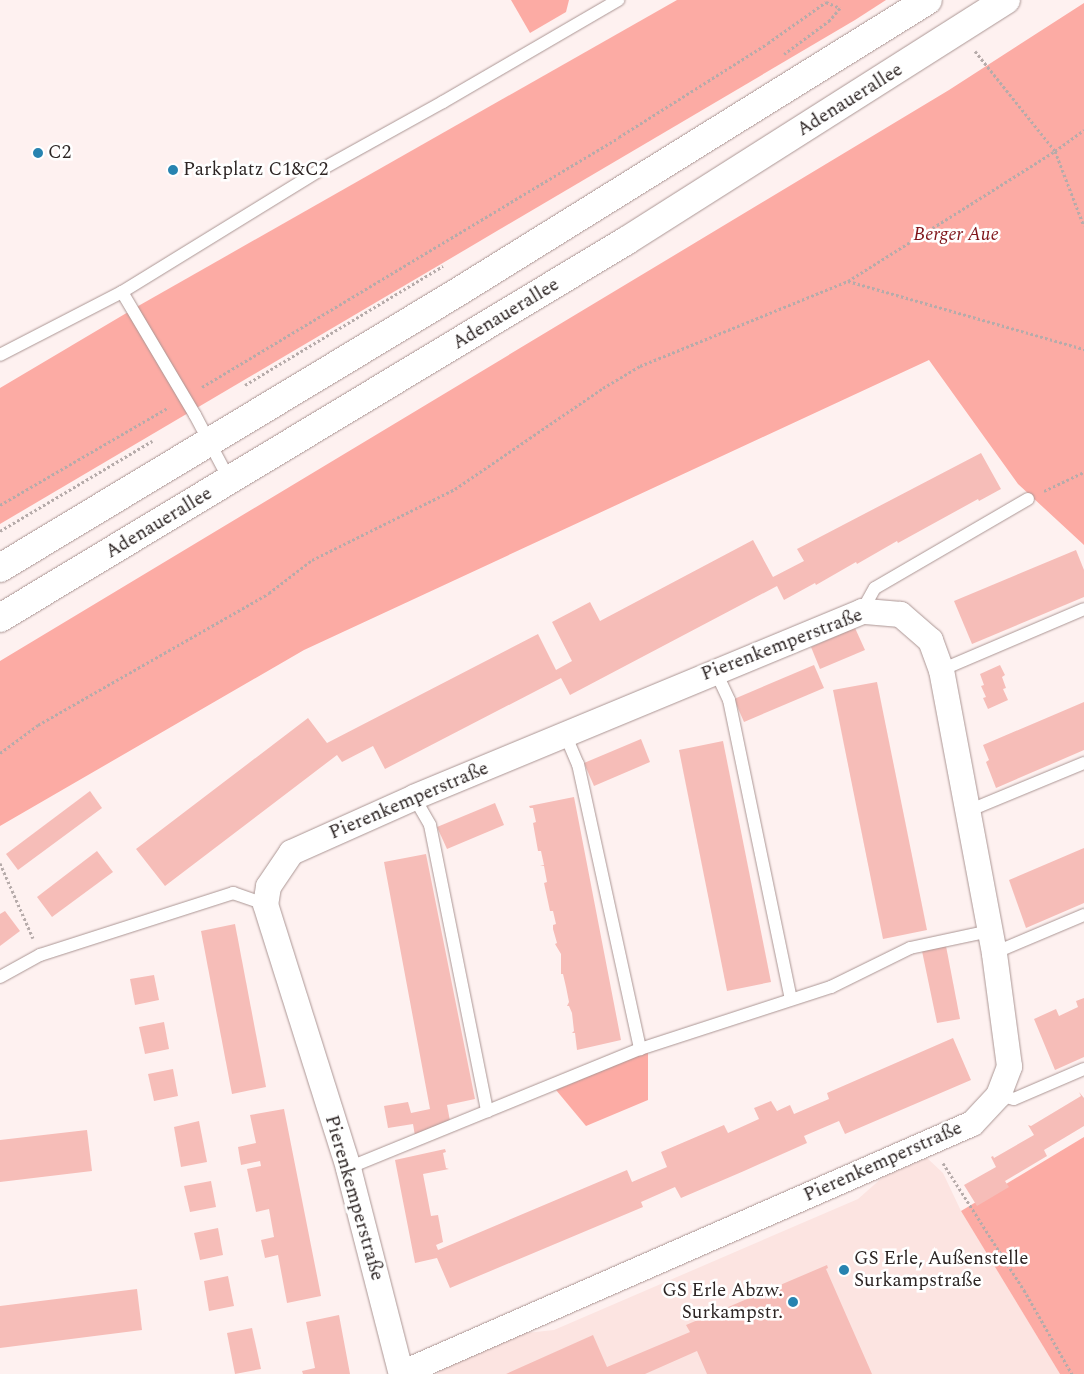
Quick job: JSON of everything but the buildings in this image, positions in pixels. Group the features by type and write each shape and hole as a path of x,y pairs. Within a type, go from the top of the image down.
{"main road":[{"path":"0,568 491,272 928,0"},
{"name":"Adenauerallee","path":"0,618 626,242 962,30 1006,0"}],"street":[{"name":"Pierenkemperstraße","path":"862,611 900,614 930,640 942,670 991,942 1009,1066 998,1095 972,1123 401,1374 348,1168 265,904 268,886 292,852 414,797 715,670 862,611"}],"lane":[{"path":"0,355 122,292 322,169 443,102 618,0"},
{"path":"122,292 185,398 230,481"},
{"path":"862,611 875,588 1028,499"},
{"path":"942,670 1084,609"},
{"path":"715,670 729,700 790,986 790,999"},
{"path":"565,734 578,764 640,1049"},
{"path":"968,811 1084,763"},
{"path":"414,797 430,824 487,1111"},
{"path":"0,978 40,955 233,893 265,904"},
{"path":"348,1168 640,1049 831,987 910,948 991,942 1084,915"},
{"path":"998,1095 1014,1099 1084,1069"}],"path":[{"path":"0,505 185,398 619,137 768,43 826,2 840,8 830,20 778,58"},
{"path":"962,30 976,52 1055,151 1084,226"},
{"path":"0,753 38,725 268,593 312,560 455,489 603,388 640,366 848,281 1055,151 1084,130"},
{"path":"236,390 448,263"},
{"path":"848,281 1084,349"},
{"path":"0,532 153,441"},
{"path":"1028,499 1084,472"},
{"path":"0,863 40,955"},
{"path":"930,1141 1024,1290 1072,1374"}],"shaded area":[{"name":"GS Erle, Außenstelle Surkampstraße","path":"927,1158 943,1173 961,1211 1060,1374 437,1374 448,1363 517,1334 554,1330 858,1199 883,1177"}],"green space":[{"path":"511,0 569,0 566,12 530,33"},
{"path":"677,0 886,0 0,524 0,388 140,305"},
{"name":"Berger Aue","path":"1084,3 1084,545 1018,484 929,360 304,650 0,826 0,661 949,90"},
{"path":"648,1051 648,1100 586,1126 556,1090"},
{"path":"1084,1137 1084,1374 1060,1374 961,1211"}],"place":[{"name":"C2","path":"38,153"},
{"name":"Parkplatz C1&C2","path":"173,170"},
{"name":"GS Erle, Außenstelle Surkampstraße","path":"844,1270"},
{"name":"GS Erle Abzw. Surkampstr.","path":"793,1302"}]}
